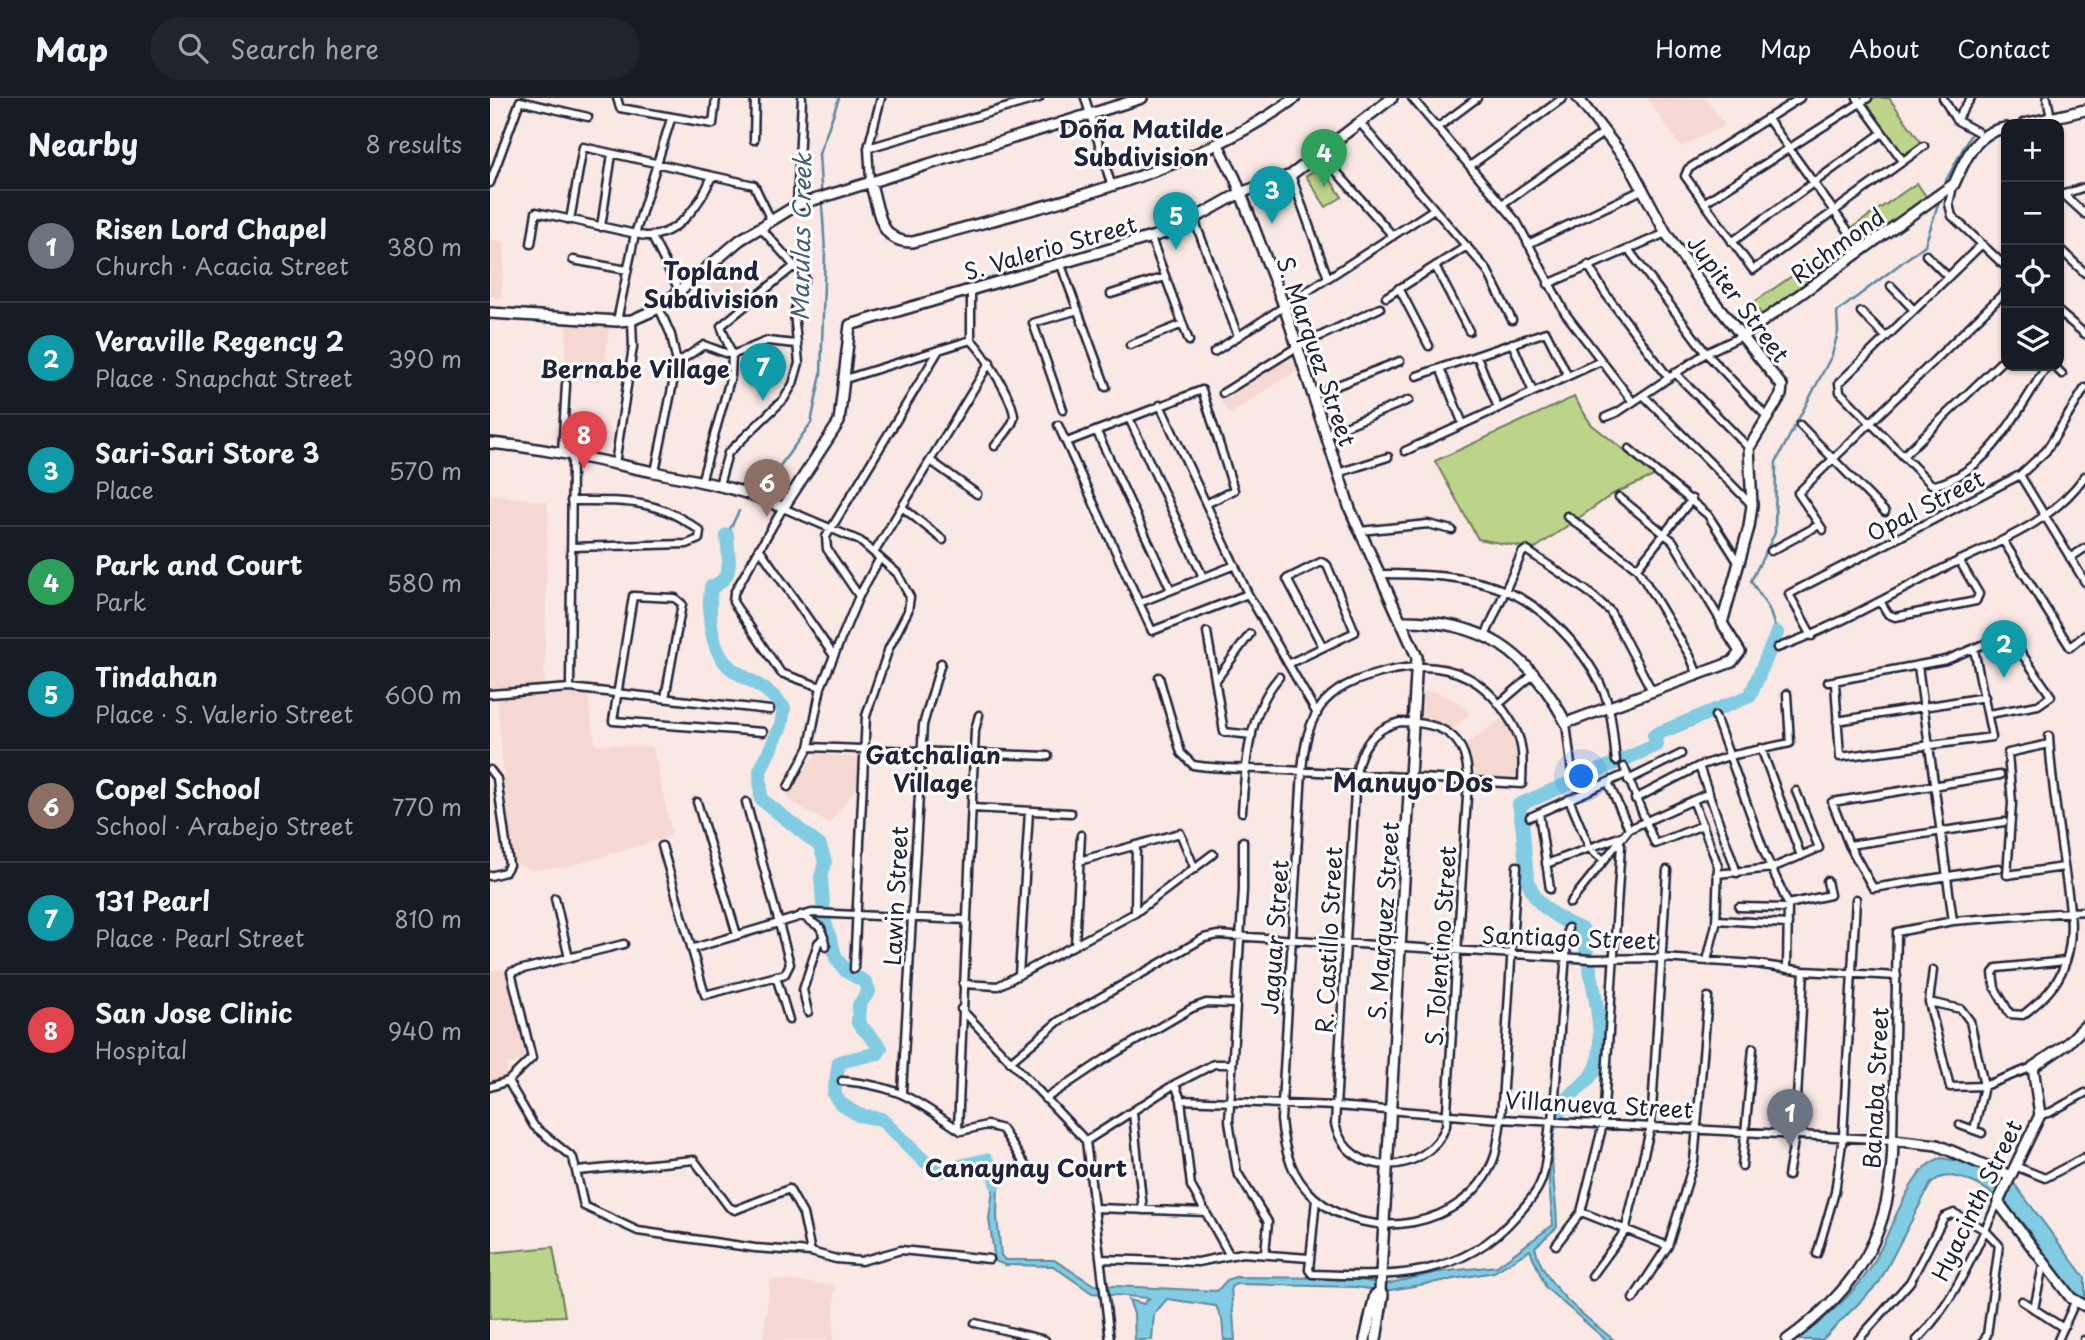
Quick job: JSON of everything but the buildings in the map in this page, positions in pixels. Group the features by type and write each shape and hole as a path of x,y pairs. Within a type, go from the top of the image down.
{"street":[{"path":"617,98 620,108 671,119 713,124 716,98"},
{"path":"754,141 755,98"},
{"path":"797,205 802,98"},
{"path":"889,98 880,99 868,148 870,181 887,234 900,243 913,242 1111,184 1216,146 1258,124 1294,98"},
{"path":"868,148 1039,98"},
{"path":"1085,98 1111,184"},
{"path":"490,313 632,320 659,308 760,228 797,205 1142,98"},
{"name":"S. Valerio Street","path":"845,379 850,325 1151,239 1240,193 1291,175 1392,98"},
{"path":"1412,98 1517,222 1565,313 1633,402"},
{"path":"1437,128 1477,98"},
{"path":"1470,166 1563,98"},
{"name":"Jupiter Street","path":"1577,98 1629,164 1666,233 1705,290 1782,386 1781,395 1767,417"},
{"path":"1800,98 1686,173 1753,270 1924,146"},
{"path":"1705,202 1858,101 1868,98"},
{"path":"1943,98 1956,120 1978,132"},
{"path":"1956,120 1971,98"},
{"path":"2047,98 2051,118"},
{"path":"490,183 520,101 588,117"},
{"path":"1858,101 1903,161"},
{"path":"2046,119 2085,110"},
{"path":"1767,118 1862,250"},
{"path":"617,321 635,234 671,119"},
{"path":"1360,123 1487,270 1512,320"},
{"path":"2001,129 1983,134 1967,156 1950,186 1949,204 1952,216 1980,246 2001,263"},
{"path":"1502,204 1603,133"},
{"path":"1732,242 1882,134"},
{"name":"S. Marquez Street","path":"1216,146 1240,193 1284,306 1338,473 1360,531 1418,665 1380,1285"},
{"path":"570,220 583,147 757,187 771,220"},
{"path":"1320,153 1393,236"},
{"path":"601,227 612,154"},
{"path":"1291,175 1328,278"},
{"path":"531,244 536,212 652,237 689,215 704,196 712,176"},
{"name":"Richmond","path":"1742,336 1950,186"},
{"path":"2064,194 2085,187"},
{"path":"1528,244 1644,190"},
{"path":"2064,197 2085,214"},
{"path":"1214,352 1434,209"},
{"path":"1194,219 1238,336"},
{"path":"719,485 728,453 790,391 799,363 794,313 805,278 760,228"},
{"path":"1548,284 1666,233"},
{"path":"652,237 679,290"},
{"path":"1151,239 1189,341"},
{"path":"1386,297 1467,246"},
{"path":"1980,246 1839,383 1840,392 1931,484 1942,483 1987,454 2045,371"},
{"path":"1628,249 1706,353 1767,417 1749,448 1752,505 1722,623"},
{"path":"2064,253 2085,273"},
{"path":"1926,255 1948,277"},
{"path":"573,260 627,270"},
{"path":"1061,265 1106,387"},
{"path":"1588,265 1605,293 1672,375 1749,448"},
{"path":"1435,266 1469,331"},
{"path":"701,482 731,376 732,355 721,326 793,267"},
{"path":"1111,294 1165,276"},
{"path":"1891,286 1914,310"},
{"path":"1399,288 1429,346"},
{"path":"971,290 971,340 990,362 1013,413 1011,425 995,446"},
{"path":"1771,551 1821,527 1798,494 2001,296"},
{"path":"655,472 677,363 671,335 659,308"},
{"path":"1223,393 1297,346 1340,329 1380,308"},
{"path":"1063,410 1033,323 1078,310"},
{"path":"1861,312 1886,337"},
{"path":"2064,316 2085,334"},
{"path":"615,464 633,347 632,320"},
{"path":"1130,345 1183,324"},
{"path":"1416,376 1546,332 1568,376"},
{"path":"1606,417 1644,396 1706,353 1742,336"},
{"path":"821,687 781,673 733,602 734,593 783,508 839,422 845,379 971,340"},
{"path":"677,363 705,345 732,355 767,341 796,344"},
{"path":"1512,343 1533,392"},
{"path":"859,596 825,542 831,527 939,350"},
{"path":"1477,356 1499,408"},
{"path":"1312,395 1401,361"},
{"path":"1405,451 1601,361"},
{"path":"1903,456 2001,361"},
{"path":"788,787 809,747 821,687 877,555 902,507 990,362"},
{"path":"1440,368 1463,424"},
{"path":"2060,371 2063,374"},
{"path":"566,384 571,501 570,688"},
{"name":"Opal Street","path":"1812,636 1789,594 2020,475 2046,451 2085,388"},
{"path":"1067,442 1202,390 1234,490 1206,504"},
{"path":"1644,396 1752,505"},
{"path":"2079,397 2085,403"},
{"path":"1326,434 1409,400"},
{"path":"1160,405 1248,594 1317,714"},
{"path":"1129,418 1203,578"},
{"path":"1058,425 1152,631 1248,594"},
{"path":"1800,425 1885,512"},
{"path":"1097,432 1171,590"},
{"path":"490,443 719,485 831,527 860,541 901,579 910,597 908,611 889,648 866,716 854,969"},
{"path":"1629,449 1708,515 1738,562"},
{"path":"1338,473 1388,457"},
{"path":"931,461 977,494"},
{"path":"2020,475 2085,582"},
{"path":"1777,648 1812,636 1959,560 2004,542 2070,498 2085,476"},
{"path":"1566,723 1698,675 1737,658 1740,652 1673,541 1619,497"},
{"path":"1637,568 1692,499"},
{"path":"571,501 645,502 685,520 699,531 699,539 687,544 571,547"},
{"path":"902,507 943,540"},
{"path":"1567,516 1637,568 1690,656 1698,675"},
{"path":"1360,531 1428,524 1452,530"},
{"path":"2004,542 2070,647 2085,635"},
{"path":"759,548 834,656"},
{"path":"2070,558 2085,548"},
{"path":"1486,634 1522,552 1526,550 1587,591 1610,611 1652,691"},
{"path":"1880,601 1888,614 1895,617 1976,601 1979,594 1959,560"},
{"path":"1288,664 1355,632 1327,565 1321,562 1286,579 1323,647"},
{"path":"1139,603 1235,565"},
{"path":"1380,574 1442,577 1506,591 1556,625 1580,650 1609,706 1616,761"},
{"path":"665,698 682,604 675,598 632,597 611,718 617,723 763,732"},
{"path":"1401,621 1451,625 1486,634 1511,651 1535,673 1566,723 1572,772"},
{"path":"1208,632 1224,732 1252,735"},
{"path":"1215,680 1250,634"},
{"path":"1974,649 1994,736 1839,757 1831,682 1946,660 2008,634 2051,696 2038,705 1989,714"},
{"name":"Lawin Street","path":"902,1092 921,751 925,713 941,663"},
{"path":"1159,677 1185,761 1199,766 1522,784 1521,745 1499,704 1464,674 1418,665"},
{"name":"Jaguar Street","path":"1418,665 1350,682 1325,701 1307,738 1302,771 1281,1105 1285,1149 1297,1178 1316,1199 1355,1219 1384,1224 1431,1220 1466,1200 1494,1160 1501,1119 1517,866"},
{"path":"1918,666 1953,921 2085,911"},
{"path":"1499,704 1535,673"},
{"path":"1242,812 1245,768 1252,735 1262,705 1279,677"},
{"path":"490,694 570,688 770,709"},
{"path":"1635,799 1699,766 1729,756 1792,742 1787,694"},
{"path":"1837,721 1986,697"},
{"path":"958,1129 961,1009 979,715"},
{"path":"1715,716 1788,906 1787,970"},
{"name":"R. Castillo Street","path":"1387,1165 1361,1159 1344,1145 1335,1124 1356,775 1358,758 1369,740 1388,725 1415,722"},
{"name":"S. Tolentino Street","path":"1387,1165 1412,1162 1429,1152 1441,1139 1447,1112 1458,950 1468,782 1463,752 1451,735 1434,725 1415,722"},
{"path":"2049,736 2070,912 2066,961 2046,996 2023,1015 2010,1013 1996,988 1993,973 1997,968 2066,961"},
{"path":"2049,744 2009,751 2012,803 2007,875 2064,867"},
{"path":"809,747 1048,756"},
{"path":"1761,748 1801,856"},
{"path":"1530,817 1626,774 1681,754"},
{"path":"1699,766 1738,873"},
{"path":"490,770 497,779 509,865 505,872 490,876"},
{"path":"1626,774 1657,845 1703,825"},
{"path":"1999,868 1873,888 1850,845 1834,800 2000,775"},
{"path":"1608,782 1626,832"},
{"path":"1717,874 1772,868 1819,848 1796,791"},
{"path":"1546,864 1590,849 1709,793"},
{"path":"1569,799 1590,849 1604,860"},
{"path":"1692,800 1703,825 1717,874 1716,920 1707,961"},
{"path":"697,802 737,935"},
{"path":"662,846 705,995 785,974 790,968 746,802"},
{"path":"972,808 1071,813"},
{"path":"1019,975 1028,811"},
{"path":"1539,813 1550,889"},
{"path":"1850,845 2004,822"},
{"path":"1570,903 1626,832"},
{"path":"1079,861 1180,833 1195,869"},
{"path":"1075,945 1081,835"},
{"path":"1243,841 1243,890 1229,1102 1231,1140 1237,1172 1268,1222 1265,1253"},
{"path":"1556,1245 1580,1212 1603,1124 1621,845"},
{"path":"1135,913 1136,847"},
{"path":"963,984 998,986 1135,913 1213,854"},
{"path":"1592,1276 1625,1231 1651,1126 1667,870"},
{"path":"1739,907 1788,906 1830,895 1832,892 1826,881"},
{"path":"555,898 569,958"},
{"path":"1817,1254 1835,1192 1843,1136 1856,899"},
{"path":"691,949 812,913 966,920"},
{"path":"801,915 821,928 826,947"},
{"path":"1716,920 1788,924"},
{"name":"Banaba Street","path":"1787,1340 1823,1312 1850,1283 1869,1255 1883,1217 1893,1140 1898,932 1953,921"},
{"path":"1316,1199 1309,1258 1309,1270 1312,1274 1380,1285 1399,1276 1450,1262 1500,1234 1536,1192 1543,1177 1554,1121 1568,928"},
{"path":"808,1012 803,990 818,943 824,937"},
{"name":"Santiago Street","path":"1010,1062 1059,1021 1204,938 1238,937 1615,960 1662,958 1787,970 1898,976"},
{"path":"490,1087 508,1081 531,1058 511,972 624,944"},
{"path":"1933,970 1929,1002 1950,1087 1984,1086 2033,1067 2067,1044 2085,1027"},
{"path":"1788,1176 1795,1135 1804,971"},
{"path":"776,976 789,1020"},
{"path":"1633,1299 1668,1246 1694,1161 1699,1129 1708,997"},
{"path":"1929,1002 1957,1007 1968,1016 1984,1086 1974,1130"},
{"path":"1045,1099 1077,1076 1192,1008 1206,1003 1234,1004"},
{"path":"961,1009 1086,1141 1097,1208 1110,1340"},
{"path":"1742,1166 1753,1048"},
{"path":"1086,1141 1175,1084 1214,1064 1231,1064"},
{"name":"Hyacinth Street","path":"1917,1340 1944,1310 2040,1115 2033,1067"},
{"path":"508,1081 534,1126 551,1143 570,1153 578,1171 584,1206 638,1231 755,1248 811,1252 836,1259 861,1261 901,1250 989,1259"},
{"path":"842,1081 886,1086 902,1092 958,1129 969,1131 988,1125 1002,1129 1029,1171"},
{"path":"1175,1084 1181,1100 1188,1175 1229,1254"},
{"path":"2040,1115 2059,1109 2085,1093"},
{"name":"Villanueva Street","path":"1181,1100 1447,1112 1501,1119 1893,1140 1937,1145 2009,1177"},
{"path":"1133,1113 1143,1210"},
{"path":"1960,1125 1982,1133"},
{"path":"2015,1166 2045,1178 2085,1157"},
{"path":"578,1171 694,1160 729,1207 735,1210 789,1189 803,1213 811,1252"},
{"path":"1998,1200 2075,1302 2085,1306"},
{"path":"1097,1208 1206,1212"},
{"path":"1580,1212 1668,1246"},
{"path":"1858,1340 1910,1282 1944,1217 1954,1213 1995,1238 2000,1252 1984,1340"},
{"path":"1101,1259 1198,1262 1229,1254 1265,1253 1309,1258"},
{"path":"2034,1309 2042,1270"},
{"path":"1365,1340 1375,1295 1380,1285"},
{"path":"1376,1340 1383,1314 1380,1285"},
{"path":"2022,1301 2062,1327"},
{"path":"2058,1340 2075,1302"},
{"path":"1372,1312 1383,1314"},
{"path":"975,1323 1045,1340"}],"shaded area":[{"path":"1647,98 1705,98 1725,125 1681,147"},
{"path":"490,239 505,243 501,298 490,297"},
{"path":"728,259 752,288 728,308 703,280"},
{"path":"567,325 609,328 604,372 599,381 564,379"},
{"path":"1290,358 1298,370 1229,414 1221,402"},
{"path":"490,494 548,502 544,685 490,690"},
{"path":"1422,692 1437,692 1459,703 1470,713 1452,730 1436,722 1419,719"},
{"path":"548,694 588,695 595,744 653,747 672,836 566,867 532,870 511,862 497,698"},
{"path":"1501,719 1514,731 1519,744 1521,778 1473,780 1467,744"},
{"path":"817,753 859,758 858,785 829,824 785,797"},
{"path":"507,969 525,1059 507,1064 506,1079 490,1085 490,970"},
{"path":"770,1279 835,1285 833,1340 763,1340"}],"green space":[{"path":"1870,98 1889,98 1923,145 1904,159 1862,103"},
{"path":"1321,166 1342,197 1326,207 1306,176"},
{"path":"1917,183 1927,198 1863,247 1850,229"},
{"path":"1832,248 1844,261 1764,317 1753,303"},
{"path":"1574,397 1591,424 1656,475 1613,494 1534,549 1478,539 1435,461"},
{"path":"553,1247 565,1316 490,1319 490,1253"}],"water":[{"path":"1551,1126 1556,1126 1552,1164 1557,1227 1535,1247 1547,1275 1566,1299 1614,1340 1606,1340 1546,1288 1530,1250 1494,1272 1385,1291 1355,1287 1236,1284 1231,1287 1235,1340 1224,1340 1222,1319 1216,1306 1167,1299 1154,1314 1152,1340 1135,1340 1134,1314 1129,1300 1144,1304 1149,1298 1092,1293 1053,1266 1005,1265 995,1261 989,1219 994,1182 990,1167 993,1166 998,1183 997,1217 1001,1255 1005,1260 1054,1260 1094,1285 1217,1291 1227,1280 1235,1277 1346,1278 1386,1284 1439,1272 1497,1266 1553,1225 1549,1184"},
{"path":"1942,1158 1978,1165 2013,1182 2085,1278 2085,1301 2073,1294 2012,1210 1978,1185 1947,1176 1930,1185 1879,1283 1822,1340 1795,1340 1816,1325 1854,1290 1877,1257 1900,1206 1919,1174 1930,1163"}],"waterway":[{"name":"Marulas Creek","path":"764,488 811,423 821,374 825,252 819,154 839,98"},
{"path":"1942,188 1972,132"},
{"path":"1777,633 1769,609 1751,581 1775,533 1776,462 1832,355 1838,332 1837,312 1925,245 1940,198"},
{"name":"Marulas Creek","path":"727,535 739,511"},
{"name":"Marulas Creek","path":"727,535 727,573 719,583 711,587 710,622 715,645 727,665 767,691 784,708 781,726 760,771 761,799 820,846 825,862 821,877 824,919 836,958 846,971 865,982 869,991 859,1005 858,1023 881,1048 878,1053 839,1062 834,1094 840,1103 858,1115 881,1119 924,1161 940,1171 986,1160 994,1172 996,1183"},
{"path":"1560,1111 1567,1099 1595,1070 1599,1058 1599,1023 1583,930 1559,918 1533,894 1528,880 1519,805 1657,745 1654,735 1750,696 1777,633"},
{"path":"1555,1121 1560,1111"}],"place":[{"name":"Park and Court","path":"1324,187"},
{"name":"Sari-Sari Store 3","path":"1272,224"},
{"name":"Tindahan","path":"1176,250"},
{"name":"131 Pearl","path":"763,401"},
{"name":"San Jose Clinic","path":"584,469"},
{"name":"Copel School","path":"767,517"},
{"name":"Veraville Regency 2","path":"2004,678"},
{"name":"Risen Lord Chapel","path":"1790,1147"}],"district":[{"name":"Doña Matilde Subdivision","path":"1141,142"},
{"name":"Topland Subdivision","path":"711,284"},
{"name":"Bernabe Village","path":"635,368"},
{"name":"Gatchalian Village","path":"933,768"},
{"name":"Manuyo Dos","path":"1413,781"},
{"name":"Canaynay Court","path":"1026,1167"}]}
